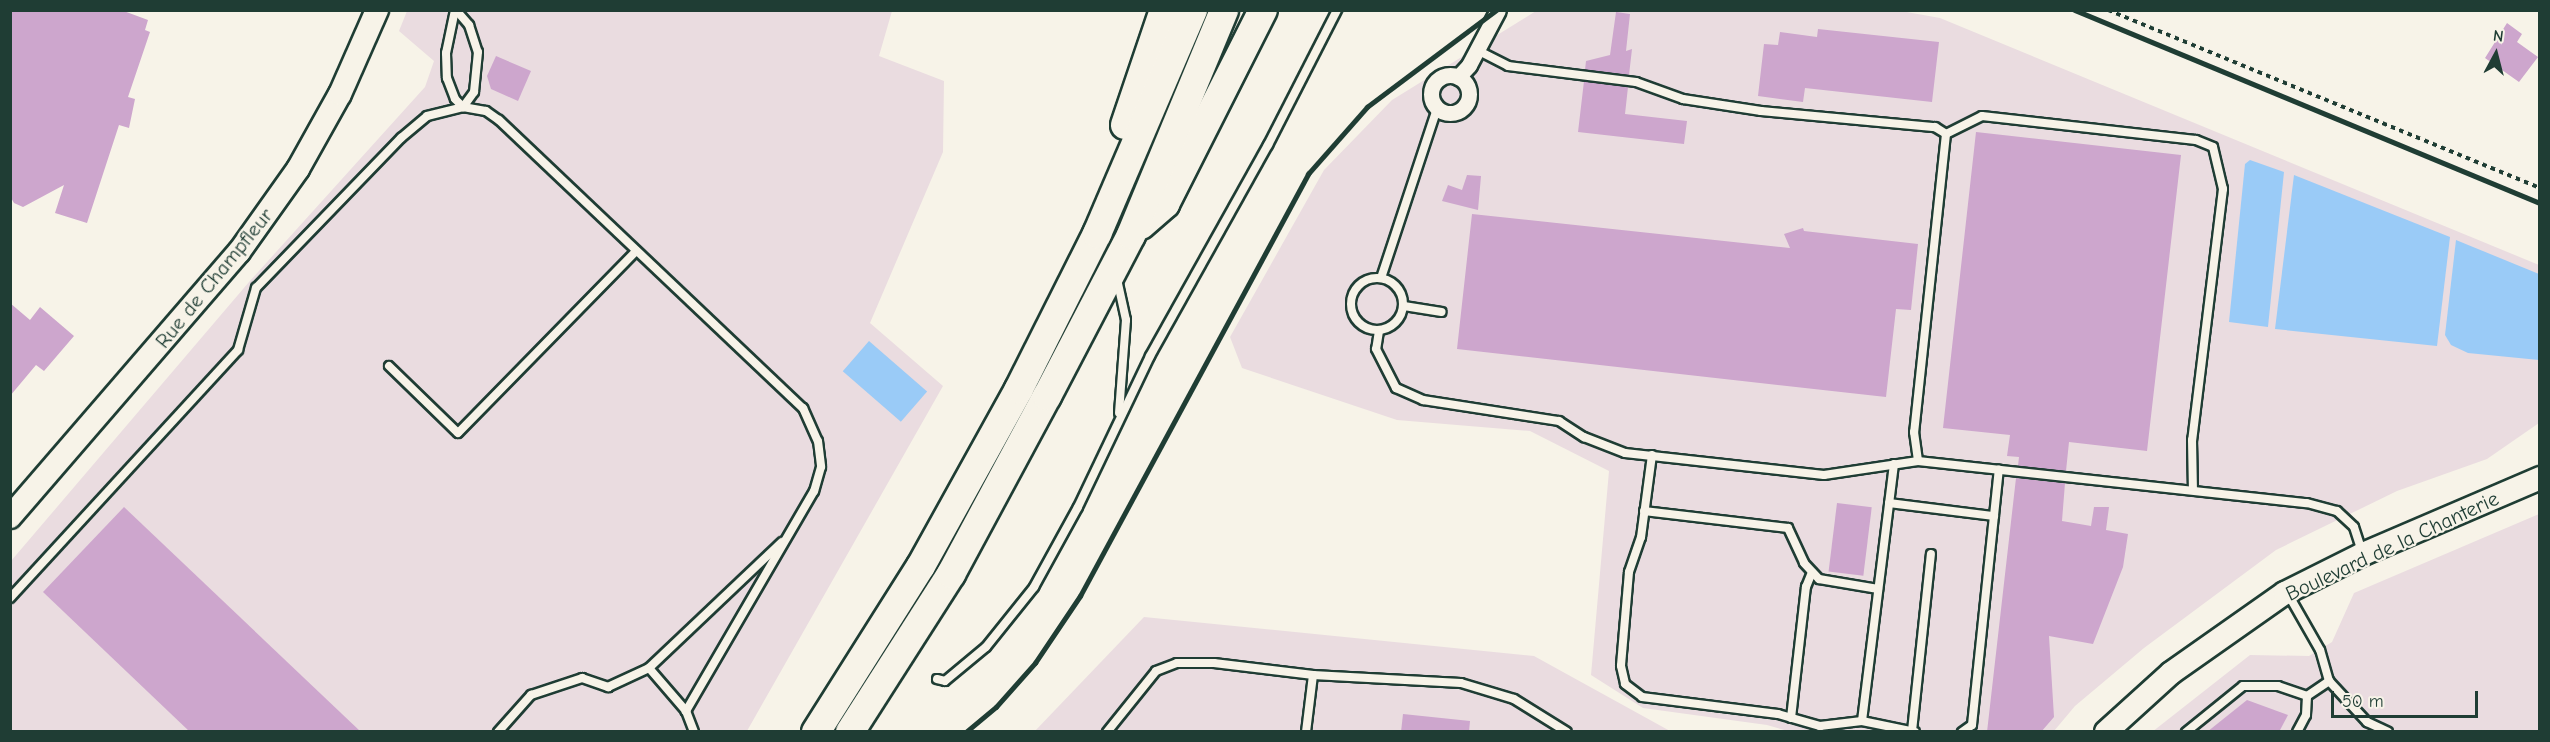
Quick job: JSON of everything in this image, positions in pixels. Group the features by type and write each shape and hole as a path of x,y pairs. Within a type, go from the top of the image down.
{"highway":[{"path":"1097,234 1099,189 1152,54 1164,10"},
{"path":"816,732 927,556 1019,389 1097,234 1193,10"},
{"path":"850,732 951,574 1115,266 1131,235 1224,10"},
{"path":"1131,235 1165,204 1263,10"}],"street":[{"name":"Rue de Champfleur","path":"10,517 240,252 298,168 340,93 376,10"},
{"path":"1458,77 1477,50 1498,10"},
{"path":"1449,75 1458,77 1469,91 1463,108 1446,114 1437,110 1430,93 1433,84 1449,75"},
{"name":"Boulevard de la Chanterie","path":"2106,732 2186,661 2287,592 2363,554 2540,478"}],"lane":[{"path":"10,598 238,350 256,288 401,138 427,116 463,107 474,92 478,52 469,25 456,10"},
{"path":"456,10 446,53 447,78 455,99 463,107 496,117 803,408 818,441 821,467 814,491 686,711"},
{"path":"937,679 945,681 986,647 1019,608 1078,507 1119,417 1337,10"},
{"path":"1477,50 1508,66 1636,82 1683,99 1761,111 1935,127 1946,134"},
{"path":"1381,278 1437,110"},
{"path":"1946,134 1982,116 2196,140 2213,147 2223,189 2192,440 2193,490"},
{"path":"1918,461 1914,432 1946,134"},
{"path":"389,366 458,432 636,251"},
{"path":"1115,266 1126,320 1119,417"},
{"path":"1381,278 1393,283 1401,293 1404,306 1391,327 1379,331 1366,329 1357,321 1351,297 1363,283 1381,278"},
{"path":"1404,306 1442,312"},
{"path":"1379,331 1376,349 1396,388 1423,400 1559,421 1584,437 1625,453 1824,475 1918,461 2332,507 2354,527 2363,554"},
{"path":"1652,456 1644,511 1629,572 1621,666 1625,684 1642,697 1791,718 1820,726 1862,721 1913,731 1931,554"},
{"path":"1862,721 1894,464"},
{"path":"1962,732 1972,725 1999,470"},
{"path":"1889,503 1994,516"},
{"path":"1644,511 1788,528 1812,572 1819,579 1878,589"},
{"path":"498,732 531,695 582,678 608,687 649,668 786,538"},
{"path":"1791,718 1806,587 1812,572"},
{"path":"2287,592 2320,650 2329,681 2367,722 2388,732"},
{"path":"1107,732 1156,671 1177,663 1214,663 1313,675 1461,683 1514,699 1567,732"},
{"path":"649,668 686,711 694,732"},
{"path":"1306,732 1313,675"},
{"path":"2307,696 2329,681"},
{"path":"2186,732 2243,686 2278,686 2307,696"},
{"path":"2297,732 2306,715 2307,696"}],"path":[{"path":"2108,10 2540,188"}],"shaded area":[{"path":"407,11 892,11 879,56 944,81 943,152 870,323 943,386 747,731 11,732 11,561 249,282 425,87 434,61 399,31"},
{"path":"1536,11 1901,11 1940,18 2539,265 2539,423 2487,459 2397,491 2276,550 2144,648 2075,706 2054,731 1788,731 1767,725 1643,708 1591,675 1609,471 1530,431 1397,420 1242,368 1230,337 1324,170 1392,100"},
{"path":"2539,514 2539,731 2152,732 2250,655 2309,656 2332,642 2354,593"},
{"path":"1144,617 1534,656 1670,731 1034,732"}],"water":[{"path":"2250,160 2284,172 2268,327 2229,322 2245,164"},
{"path":"2294,175 2450,237 2437,346 2275,329"},
{"path":"2456,240 2539,274 2539,360 2468,353 2451,345 2445,335"},
{"path":"869,341 927,392 901,422 843,371"}],"building":[{"path":"10,10 121,10 148,20 145,30 150,32 128,97 135,99 129,128 119,125 87,223 55,213 64,185 23,207 14,203 10,196"},
{"path":"1616,12 1630,14 1626,51 1632,49 1629,75 1585,70 1586,61 1610,55"},
{"path":"2507,23 2522,34 2517,42 2538,57 2519,82 2485,58"},
{"path":"1818,29 1939,42 1932,102 1805,88 1803,102 1758,96 1764,44 1778,45 1780,32 1817,37"},
{"path":"496,56 531,71 518,101 491,89 487,76"},
{"path":"1584,81 1628,87 1625,114 1687,121 1684,144 1578,132"},
{"path":"1976,132 2181,155 2147,451 2069,442 2066,471 2018,466 2019,457 2007,456 2010,435 1943,428"},
{"path":"1467,175 1481,176 1478,210 1442,201 1448,185 1462,190"},
{"path":"1472,214 1790,248 1784,234 1803,228 1804,231 1918,244 1911,310 1896,309 1886,397 1457,349"},
{"path":"10,303 30,320 40,307 74,336 44,371 36,365 10,396"},
{"path":"2016,478 2065,483 2062,521 2091,526 2094,507 2109,507 2106,530 2128,534 2123,567 2093,644 2049,636 2054,717 2041,732 1987,732"},
{"path":"1837,503 1872,507 1863,576 1829,571"},
{"path":"124,507 361,732 190,732 43,592"},
{"path":"2247,700 2288,715 2279,732 2207,732"},
{"path":"1403,714 1470,721 1469,732 1401,732"}],"railway":[{"path":"966,732 996,707 1035,663 1080,596 1308,174 1367,107 1496,10"},
{"path":"2075,10 2540,203"}]}
